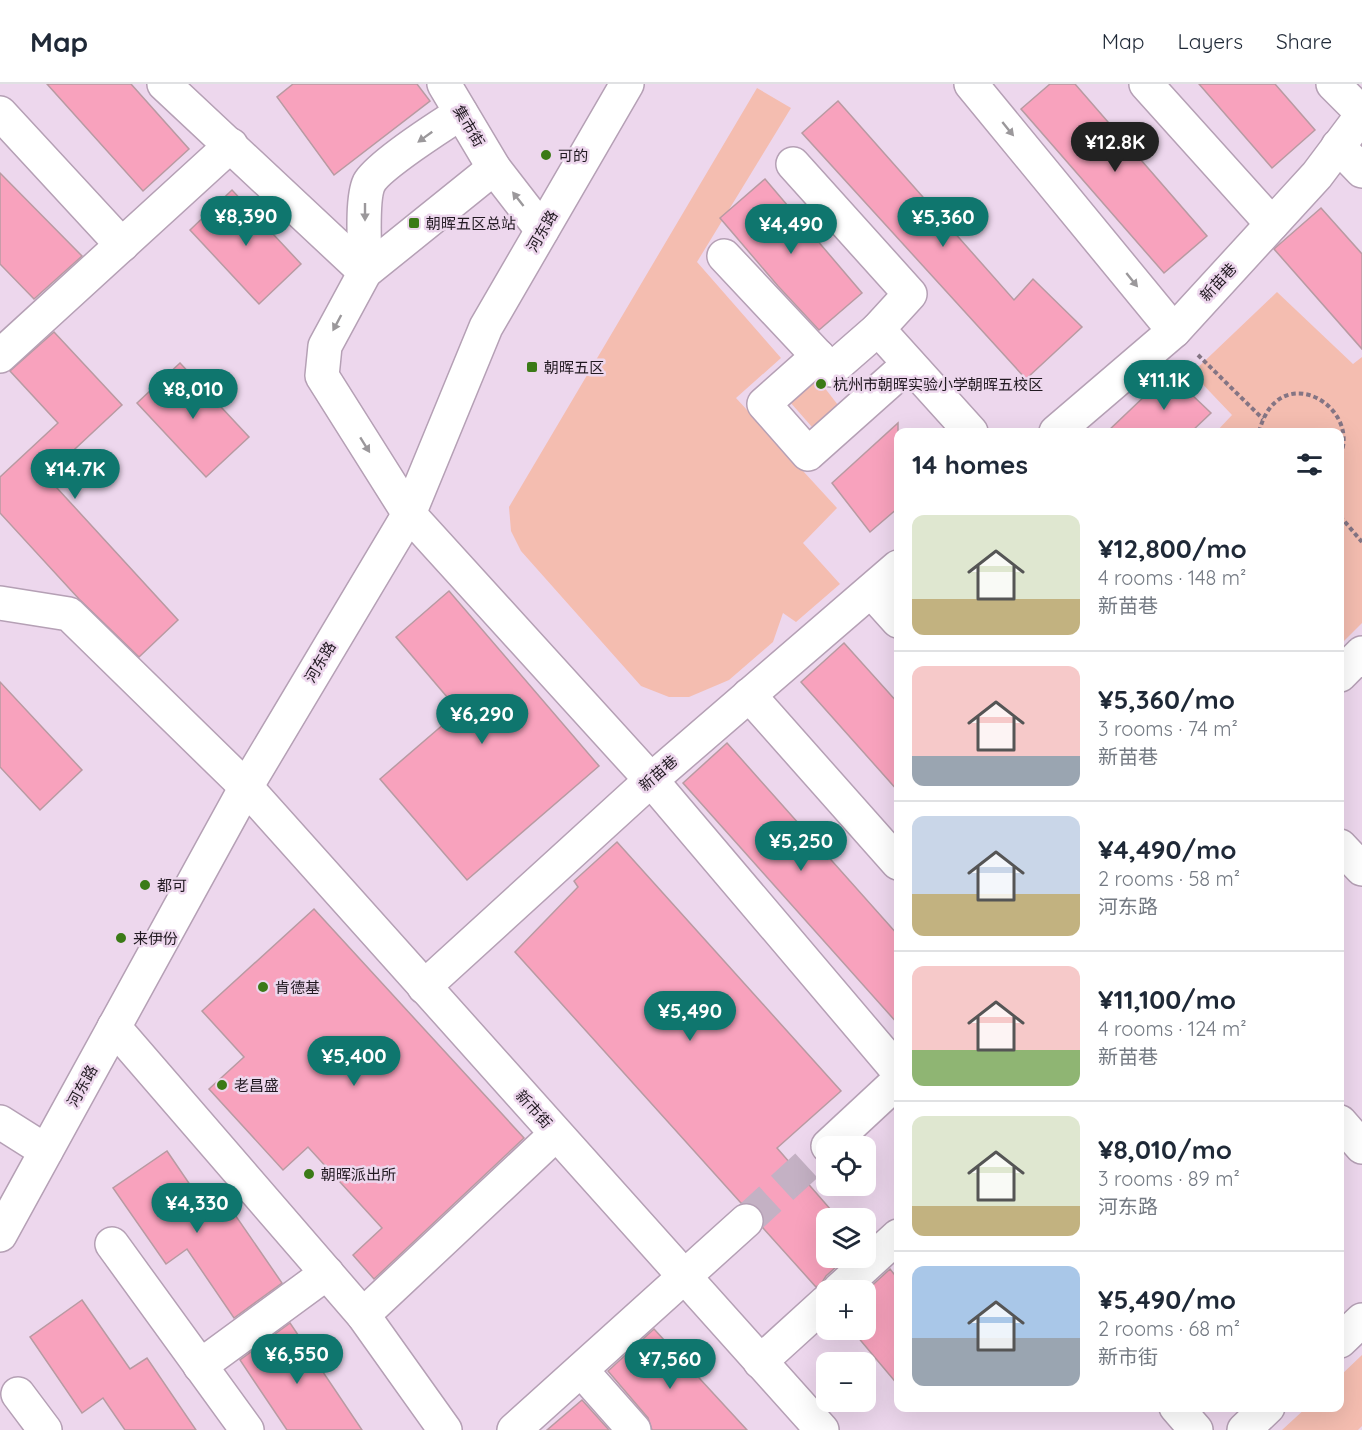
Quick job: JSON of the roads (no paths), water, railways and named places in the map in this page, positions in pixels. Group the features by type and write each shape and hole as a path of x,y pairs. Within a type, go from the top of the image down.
{"street":[{"path":"164,84 365,272"},
{"name":"集市街","path":"444,84 494,168 542,230"},
{"name":"河东路","path":"0,1235 246,787 409,514 486,327 627,84"},
{"path":"971,84 1174,331"},
{"path":"1146,84 1272,224"},
{"path":"1334,84 1362,114"},
{"path":"0,113 122,245"},
{"path":"365,272 365,198 369,183 390,163 462,113"},
{"name":"新苗巷","path":"1061,428 1174,331 1317,175 1362,114"},
{"path":"2,351 231,145"},
{"path":"1338,146 1362,171"},
{"path":"724,256 831,370 878,329 910,294 792,164"},
{"path":"494,168 365,272 325,346 322,376 409,514 651,780 894,1066"},
{"path":"878,329 967,428"},
{"path":"818,356 764,404 808,454 909,363"},
{"name":"新苗巷","path":"424,987 651,780 894,571"},
{"path":"871,591 894,617"},
{"name":"新市街","path":"0,603 69,614 246,787 822,1430"},
{"path":"1344,671 1362,653"},
{"path":"749,695 894,858"},
{"path":"1344,850 1362,869"},
{"path":"114,1027 363,1315 445,1430"},
{"path":"838,1136 894,1085"},
{"path":"0,1122 46,1151"},
{"path":"1344,1127 1362,1148"},
{"path":"363,1315 556,1134"},
{"path":"514,1430 746,1221"},
{"path":"850,1280 894,1240"},
{"path":"112,1244 200,1366 240,1427"},
{"path":"200,1366 327,1273"},
{"path":"760,1362 816,1311"},
{"path":"1344,1337 1362,1320"},
{"path":"581,1370 634,1430"},
{"path":"18,1395 45,1430"},
{"path":"1180,1412 1196,1430"},
{"path":"1244,1430 1263,1412"}],"tunnel":[{"path":"746,1221 807,1165"}],"place":[{"name":"可的","path":"546,155"},
{"name":"朝晖五区总站","path":"414,223"},
{"name":"朝晖五区","path":"532,367"},
{"name":"杭州市朝晖实验小学朝晖五校区","path":"821,384"},
{"name":"都可","path":"145,885"},
{"name":"来伊份","path":"121,938"},
{"name":"肯德基","path":"263,987"},
{"name":"老昌盛","path":"222,1085"},
{"name":"朝晖派出所","path":"309,1174"}]}
